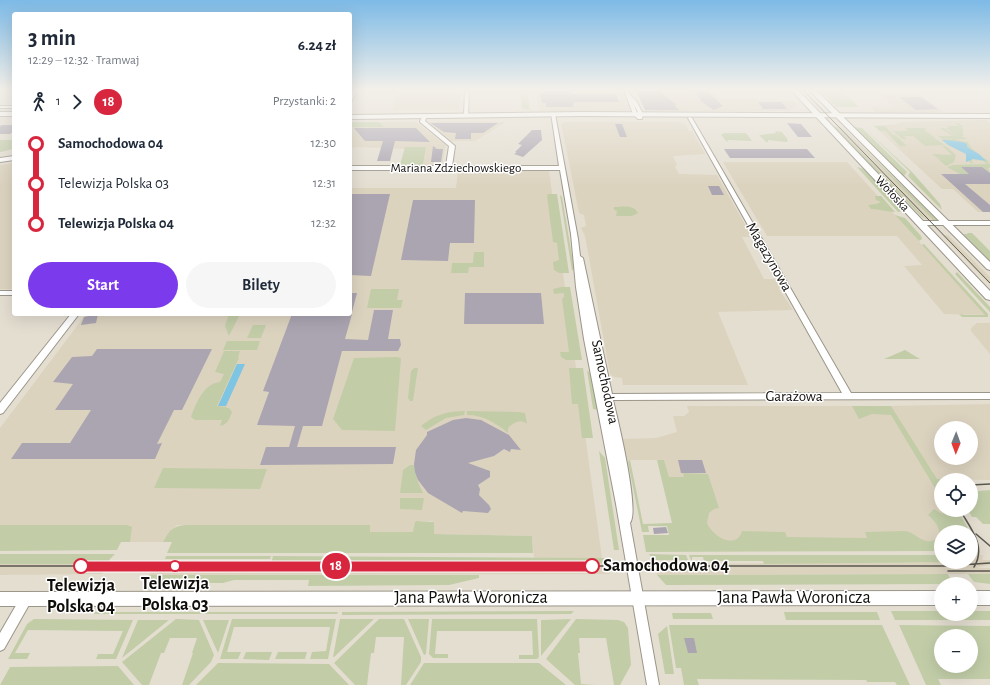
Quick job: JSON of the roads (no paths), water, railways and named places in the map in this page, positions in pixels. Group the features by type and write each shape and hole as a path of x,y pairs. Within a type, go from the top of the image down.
{"main road":[{"name":"Wołoska","path":"824,122 990,298"},
{"name":"Wołoska","path":"844,122 990,267"}],"street":[{"path":"423,122 450,143 452,147 449,168"},
{"name":"Samochodowa","path":"554,122 574,234 584,275 603,397 628,500 627,532 653,685"},
{"name":"Magazynowa","path":"692,122 848,396"},
{"path":"0,160 12,158"},
{"name":"Mariana Zdziechowskiego","path":"352,168 562,168"},
{"path":"919,223 990,223"},
{"path":"0,293 12,293"},
{"path":"0,410 73,316"},
{"name":"Garażowa","path":"603,397 990,396"},
{"name":"Jana Pawła Woronicza","path":"0,599 638,597 934,598"},
{"path":"978,598 990,598"},
{"path":"0,645 26,599"}],"water":[{"path":"942,140 965,143 967,144 967,147 979,154 986,161 973,159 966,162 966,154 948,145"},
{"path":"237,364 245,364 226,406 218,406"}],"tram line":[{"path":"834,122 990,283"},
{"path":"978,485 990,484"},
{"path":"964,517 969,525"},
{"path":"978,536 990,546"},
{"path":"978,544 978,559"},
{"path":"978,564 990,563"},
{"path":"0,566 934,566"},
{"name":"18","path":"81,566 592,566"},
{"path":"948,571 990,571"}],"place":[{"name":"Telewizja Polska 04","path":"81,566"},
{"name":"Telewizja Polska 03","path":"175,566"},
{"name":"Samochodowa 04","path":"592,566"}]}
